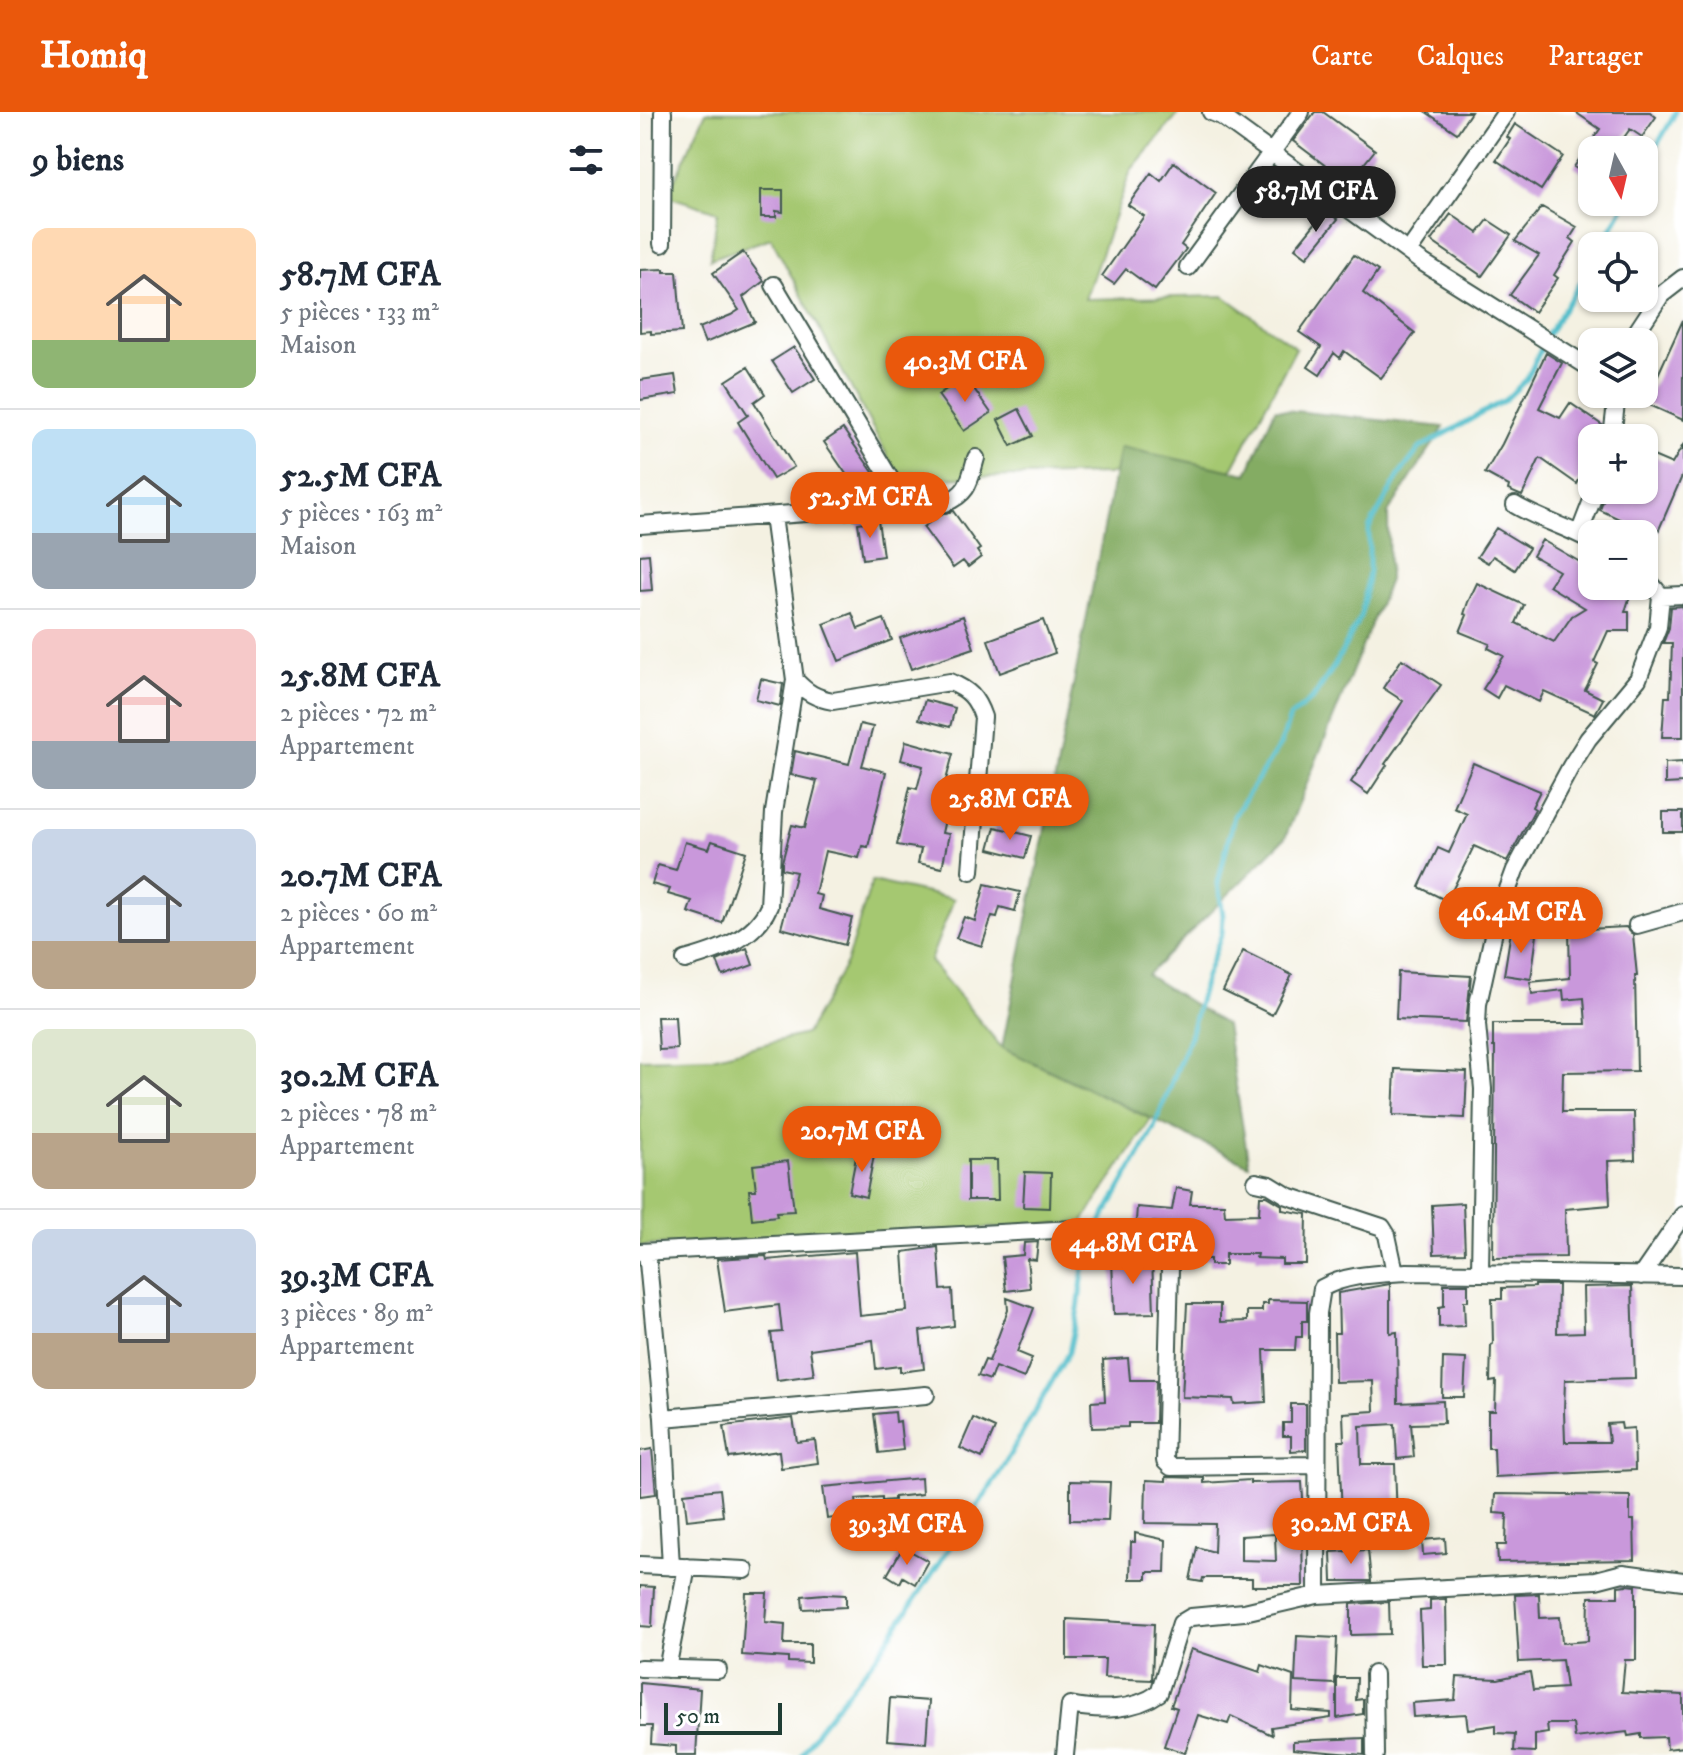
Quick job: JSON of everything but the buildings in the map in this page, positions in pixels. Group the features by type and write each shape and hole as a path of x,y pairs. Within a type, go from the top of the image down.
{"street":[{"path":"662,244 663,112"},
{"path":"1211,112 1408,252 1578,361"},
{"path":"1188,267 1301,112"},
{"path":"1408,252 1506,112"},
{"path":"1639,328 1661,295 1683,278"},
{"path":"774,285 907,507"},
{"path":"640,525 945,503 959,498 968,486 976,458"},
{"path":"1515,505 1537,518 1578,534"},
{"path":"685,960 709,953 748,933 763,921 769,906 774,812 795,680 773,516"},
{"path":"1480,1271 1483,1089 1478,1014 1482,981 1496,922 1515,870 1571,766 1588,739 1638,679 1658,627 1661,596 1658,592"},
{"path":"1661,596 1683,595"},
{"path":"795,680 817,698 833,701 950,682 968,689 978,701 983,717 971,871"},
{"path":"1637,925 1683,912"},
{"path":"1256,1182 1270,1185 1288,1196 1382,1227 1387,1235 1395,1272"},
{"path":"1641,1276 1683,1215"},
{"path":"667,1669 679,1567 643,1252 1075,1229"},
{"path":"1170,1268 1165,1461 1171,1467 1316,1465"},
{"path":"1317,1595 1318,1313 1322,1288 1349,1279 1395,1272 1683,1276"},
{"path":"663,1418 926,1395"},
{"path":"640,1565 745,1570"},
{"path":"1065,1755 1070,1705 1095,1708 1132,1706 1150,1700 1159,1693 1181,1623 1191,1617 1244,1612 1317,1595 1596,1580 1623,1573 1683,1581"},
{"path":"640,1668 718,1670"},
{"path":"1374,1674 1375,1755"}],"green space":[{"path":"706,112 1180,112 1131,170 1085,299 1224,296 1296,348 1231,471 900,479 771,238 710,259 718,212 667,196"},
{"path":"1275,409 1444,427 1388,513 1389,580 1285,838 1147,975 1226,1025 1249,1165 1002,1048 1120,447 1247,474"},
{"path":"872,881 954,899 930,961 1002,1048 1151,1119 1082,1223 640,1246 640,1059 712,1057 806,1034 846,963"}],"waterway":[{"path":"1658,144 1676,112"},
{"path":"1610,232 1618,216"},
{"path":"802,1755 818,1729 879,1653 997,1477 1069,1352 1086,1249 1153,1130 1190,1036 1205,979 1222,933 1223,915 1218,883 1234,816 1281,743 1290,717 1313,698 1361,616 1369,571 1369,528 1400,474 1420,448 1505,400 1527,379 1547,336 1578,286"}]}
